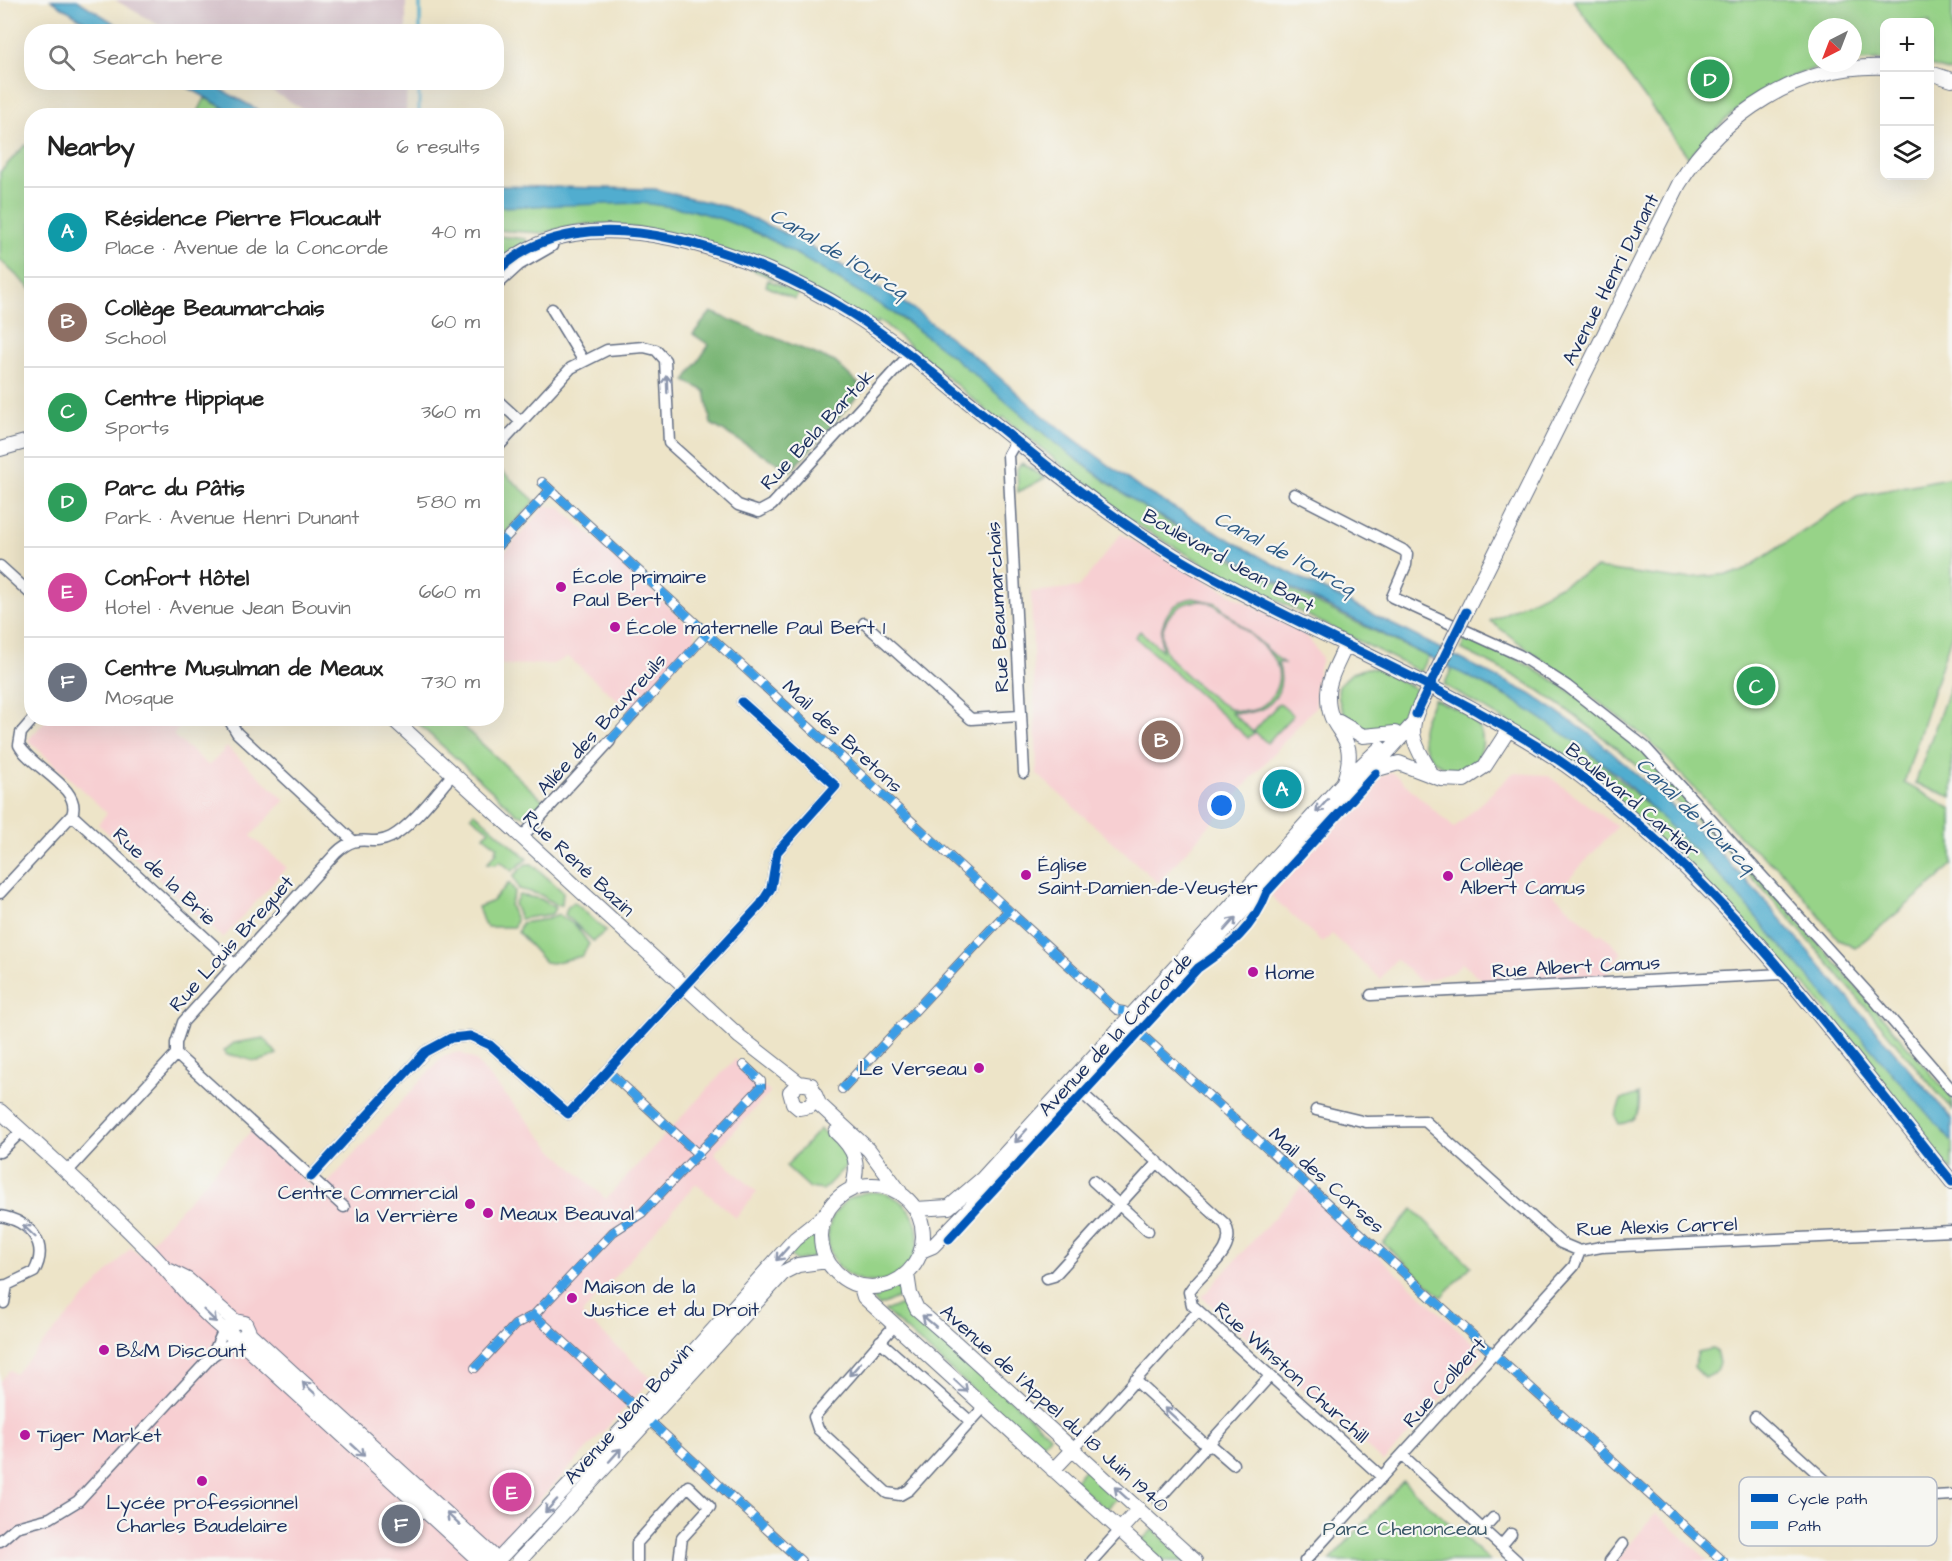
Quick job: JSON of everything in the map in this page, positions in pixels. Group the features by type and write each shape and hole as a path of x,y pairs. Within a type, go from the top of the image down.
{"street":[{"name":"Avenue Henri Dunant","path":"1417,714 1679,184 1701,152 1728,124 1777,91 1805,79 1835,71 1880,67"},
{"path":"1934,75 1952,80"},
{"path":"504,279 529,258 576,239 588,231"},
{"name":"Boulevard Jean Bart","path":"504,266 517,255 534,246 569,233 588,231 650,235 738,259 829,300 910,354 1085,495 1177,557 1432,687"},
{"path":"552,309 583,360"},
{"name":"Rue Bela Bartok","path":"504,440 565,374 583,360 607,350 650,348 660,353 666,367 669,443 738,505 759,512 772,505 910,354"},
{"path":"504,406 521,422"},
{"name":"Rue Beaumarchais","path":"1016,441 1008,455 1024,773"},
{"path":"0,449 24,442"},
{"name":"Mail des Bretons","path":"542,482 1116,1010 1124,1011"},
{"path":"504,539 550,490"},
{"path":"1294,494 1407,554 1406,565 1392,597 1519,655 1567,686 1645,747 1878,1004 1952,1090"},
{"path":"0,566 24,588"},
{"path":"864,622 971,719 1020,716"},
{"name":"Allée des Bouvreuils","path":"522,837 707,634"},
{"path":"1344,782 1351,752 1328,704 1329,687 1346,644"},
{"name":"Boulevard Cartier","path":"1432,687 1509,729 1585,780 1654,838 1718,901 1783,974 1952,1182"},
{"path":"311,1176 425,1052 437,1044 464,1036 484,1041 568,1114 685,988 761,904 771,888 777,852 836,786 742,702"},
{"path":"1417,714 1415,745 1432,775"},
{"name":"Avenue de la Concorde","path":"921,1251 933,1246 1344,782 1417,714"},
{"name":"Avenue de la Concorde","path":"916,1209 939,1210 960,1200 1075,1086 1370,771 1417,714"},
{"path":"1334,720 1363,736 1395,733"},
{"path":"0,893 72,815 75,803 72,796 21,750 19,745 21,734 28,726"},
{"path":"233,726 237,733 352,840 383,840 391,837 405,826 453,774"},
{"name":"Rue René Bazin","path":"401,726 795,1087"},
{"path":"1370,771 1399,763 1451,781 1464,780 1479,773 1509,729"},
{"name":"Rue de la Brie","path":"72,815 234,964"},
{"name":"Rue Louis Breguet","path":"176,1054 176,1043 183,1022 336,853 352,840"},
{"path":"842,1089 1008,911"},
{"name":"Rue Albert Camus","path":"1371,995 1783,974"},
{"name":"Mail des Corses","path":"1142,1035 1489,1350"},
{"path":"67,1172 176,1054 344,1207"},
{"path":"476,1368 515,1325 534,1315 613,1232 642,1213 761,1087 761,1081 744,1065"},
{"path":"612,1075 699,1155"},
{"path":"852,1189 857,1163 852,1148 812,1102 812,1085 795,1087 791,1100 796,1106 812,1102 819,1104 869,1150 916,1209 923,1230 921,1251 907,1274 892,1284 861,1287 836,1273 827,1262 822,1246 821,1230 825,1215 833,1203 852,1189 880,1185 902,1194"},
{"name":"Rue Winston Churchill","path":"1075,1086 1225,1224 1229,1231 1230,1238 1224,1251 1189,1292 1192,1305 1382,1477"},
{"name":"Rue Alexis Carrel","path":"1316,1110 1366,1122 1425,1121 1543,1229 1569,1248 1580,1251 1601,1247 1952,1231"},
{"path":"0,1111 168,1269 188,1280 238,1332 491,1554 494,1561"},
{"path":"0,1152 22,1131"},
{"path":"1047,1278 1054,1276 1158,1162"},
{"path":"1093,1181 1148,1231"},
{"name":"Avenue Jean Bouvin","path":"494,1561 623,1429 795,1239 825,1215"},
{"path":"0,1216 15,1219 40,1243 34,1272 4,1286 4,1303"},
{"name":"Rue Colbert","path":"1305,1561 1574,1266 1580,1251"},
{"name":"Avenue Jean Bouvin","path":"519,1561 784,1272 798,1265 827,1262"},
{"name":"Avenue de l'Appel du 18 Juin 1940","path":"907,1274 910,1294 917,1310 1195,1561"},
{"path":"861,1287 864,1297 894,1326 1154,1561"},
{"path":"1053,1470 1198,1311"},
{"path":"534,1315 635,1407"},
{"path":"894,1326 816,1412 814,1422 818,1429 887,1493 900,1495 909,1490 984,1407"},
{"path":"0,1541 16,1527 50,1518 78,1501 212,1356 221,1336 238,1332"},
{"path":"238,1332 241,1342 480,1561"},
{"path":"880,1341 970,1422"},
{"path":"1498,1358 1723,1561"},
{"path":"1158,1500 1270,1376"},
{"path":"1135,1380 1233,1464"},
{"path":"1755,1417 1822,1477"},
{"path":"652,1423 801,1561"},
{"path":"1402,1455 1517,1561"},
{"path":"393,1482 414,1510 469,1561"},
{"path":"637,1561 637,1543 688,1486 710,1507 682,1538 680,1561"},
{"path":"1937,1496 1952,1495"},
{"path":"1092,1561 1139,1509"},
{"path":"1483,1529 1493,1518"},
{"path":"1501,1546 1511,1534"},
{"path":"1610,1561 1623,1544"}],"shaded area":[{"path":"115,0 406,0 406,24 157,24"},
{"path":"269,90 407,90 406,108 302,108"},
{"path":"545,506 560,507 695,631 696,642 631,712 568,657 553,664 504,665 504,553"},
{"path":"1121,534 1307,636 1322,658 1315,684 1316,706 1158,883 1037,774 1031,592 1079,587"},
{"path":"41,726 181,726 173,735 209,766 227,747 285,800 251,836 287,868 223,938 98,824 107,813 28,740"},
{"path":"1392,772 1454,828 1513,773 1547,775 1617,827 1566,882 1551,892 1622,953 1608,968 1608,975 1482,980 1462,963 1453,972 1421,982 1396,959 1380,979 1332,934 1323,943 1270,895 1380,777"},
{"path":"459,1052 475,1060 554,1151 606,1199 735,1059 770,1092 714,1153 757,1192 736,1218 696,1184 582,1314 652,1379 483,1561 0,1561 0,1381 10,1370 15,1374 131,1247 139,1255 251,1131 319,1193 443,1056"},
{"path":"1302,1186 1484,1353 1383,1462 1202,1297"},
{"path":"1656,1513 1709,1561 1616,1561"}],"green space":[{"path":"1573,0 1952,0 1952,72 1934,67 1934,18 1880,18 1880,60 1862,61 1862,18 1808,18 1808,72 1776,84 1738,109 1720,124 1689,158"},
{"path":"205,98 224,108 200,108"},
{"path":"24,146 24,282 0,260 0,172"},
{"path":"625,202 684,208 742,226 796,253 866,295 935,342 1066,451 1139,504 1245,566 1428,657 1421,672 1202,563 1122,516 1061,469 1063,466 1003,417 999,421 883,323 878,321 877,324 671,234 609,224 585,224 542,233 504,230 504,207"},
{"path":"504,237 526,239 527,242 504,257"},
{"path":"768,280 798,293 795,299 766,286"},
{"path":"711,312 835,362 864,389 791,471 711,424 705,391 685,381 709,345 693,334"},
{"path":"1022,463 1045,478 1018,492 1017,468"},
{"path":"504,473 535,501 504,534"},
{"path":"1952,477 1952,633 1904,783 1952,809 1952,864 1938,879 1855,948 1839,940 1785,874 1743,840 1648,739 1490,621 1596,568 1677,579 1740,573 1857,496"},
{"path":"1193,598 1216,603 1283,663 1278,662 1280,686 1271,702 1254,711 1231,712 1254,733 1248,738 1135,637 1140,631 1162,650 1161,632 1166,617 1170,610","holes":["1201,601 1208,602 1222,610 1273,658 1277,666 1278,683 1270,698 1257,708 1238,711 1221,703 1203,690 1166,652 1162,634 1168,618 1181,606"]},
{"path":"1468,634 1530,666 1575,694 1611,722 1651,760 1690,800 1850,979 1952,1098 1952,1110 1809,940 1708,832 1598,733 1529,684 1461,649"},
{"path":"1367,668 1377,669 1418,690 1406,713 1398,722 1387,730 1377,733 1368,733 1351,722 1340,705 1338,695 1339,685 1352,673"},
{"path":"1452,668 1530,709 1582,746 1679,833 1751,908 1952,1142 1952,1172 1827,1018 1830,1015 1802,981 1799,984 1616,798 1559,752 1444,685"},
{"path":"1952,680 1952,797 1915,784"},
{"path":"1434,699 1467,715 1479,728 1482,735 1482,747 1477,760 1468,767 1458,770 1437,763 1423,743 1422,729 1425,717"},
{"path":"1279,703 1293,715 1267,743 1254,731"},
{"path":"421,726 463,726 545,802 530,817 517,814"},
{"path":"474,812 527,859 512,871 500,861 496,864 487,863 497,852 495,850 498,847 484,836 489,830 471,816"},
{"path":"526,864 532,864 563,892 562,905 556,905 541,895 519,889 513,876"},
{"path":"509,883 515,891 510,905 516,920 514,927 487,927 478,907 491,902"},
{"path":"519,895 541,899 555,908 552,914 520,919 514,904"},
{"path":"574,902 606,931 593,941 565,915 567,908"},
{"path":"558,914 576,926 589,944 582,956 552,963 545,962 518,932 521,923 548,919"},
{"path":"264,1038 277,1054 255,1061 227,1055 224,1051 234,1043"},
{"path":"1639,1094 1639,1106 1634,1118 1619,1124 1615,1116 1621,1100"},
{"path":"820,1129 841,1149 847,1165 823,1190 810,1188 786,1166"},
{"path":"873,1192 890,1196 905,1205 914,1220 918,1237 914,1254 905,1269 890,1278 873,1282 856,1278 841,1269 832,1254 828,1237 832,1220 841,1205 856,1196"},
{"path":"1413,1209 1471,1266 1442,1297 1383,1243"},
{"path":"814,1231 819,1256 796,1261 789,1254"},
{"path":"902,1286 905,1294 879,1306 870,1295"},
{"path":"907,1302 1050,1436 1039,1449 885,1311"},
{"path":"1712,1349 1716,1351 1719,1363 1715,1373 1705,1378 1694,1367 1698,1352"},
{"path":"1086,1468 1118,1497 1106,1510 1074,1481"},
{"name":"Parc Chenonceau","path":"1403,1481 1490,1561 1329,1561"},
{"path":"1153,1529 1187,1561 1161,1561 1140,1542"}],"water":[{"path":"51,0 77,0 116,24 89,24"},
{"path":"192,90 222,90 254,108 225,108"},
{"path":"504,186 655,189 727,207 800,240 912,308 984,364 1046,418 1141,489 1273,564 1530,694 1593,736 1688,820 1759,894 1952,1119 1952,1142 1716,871 1620,777 1582,746 1507,696 1265,575 1137,503 1061,448 952,356 902,318 793,252 760,234 724,220 692,210 643,203 504,207"}],"waterway":[{"path":"420,0 420,24"},
{"path":"419,90 419,108"}],"marked path":[{"path":"542,482 1117,1010 1124,1011"},
{"path":"504,539 550,490"},
{"path":"610,741 707,634"},
{"path":"842,1089 1008,911"},
{"path":"1142,1035 1489,1350"},
{"path":"475,1368 515,1325 534,1315 613,1232 642,1213 761,1087 761,1081 744,1065"},
{"path":"612,1075 699,1155"},
{"path":"534,1315 635,1407"},
{"path":"1498,1358 1723,1561"},
{"path":"652,1423 801,1561"}],"cycle path":[{"path":"504,267 532,247 575,234 622,232 672,238 721,252 769,270 812,291 881,333 1070,484 1175,556 1248,596 1436,689 1546,752 1587,781 1639,825 1725,907 1792,983 1952,1182"},
{"path":"1416,714 1466,612"},
{"path":"311,1177 425,1052 451,1038 470,1036 490,1045 568,1114 761,904 771,888 777,852 836,786 742,702"},
{"path":"949,1239 1198,968 1239,936 1255,916 1267,892 1376,773"}],"place":[{"name":"Parc du Pâtis","path":"1710,79"},
{"name":"École primaire Paul Bert","path":"561,587"},
{"name":"École maternelle Paul Bert 1","path":"615,627"},
{"name":"Centre Hippique","path":"1756,686"},
{"name":"Collège Beaumarchais","path":"1161,740"},
{"name":"Résidence Pierre Floucault","path":"1282,789"},
{"name":"Église Saint-Damien-de-Veuster","path":"1026,875"},
{"name":"Collège Albert Camus","path":"1448,876"},
{"name":"Home","path":"1253,972"},
{"name":"Le Verseau","path":"979,1068"},
{"name":"Centre Commercial la Verrière","path":"470,1204"},
{"name":"Meaux Beauval","path":"488,1213"},
{"name":"Maison de la Justice et du Droit","path":"572,1298"},
{"name":"B&M Discount","path":"104,1350"},
{"name":"Tiger Market","path":"25,1435"},
{"name":"Lycée professionnel Charles Baudelaire","path":"202,1481"},
{"name":"Confort Hôtel","path":"512,1492"},
{"name":"Centre Musulman de Meaux","path":"401,1524"}],"water label":[{"name":"Canal de l'Ourcq","path":"839,253"},
{"name":"Canal de l'Ourcq","path":"1285,553"},
{"name":"Canal de l'Ourcq","path":"1696,815"}]}
